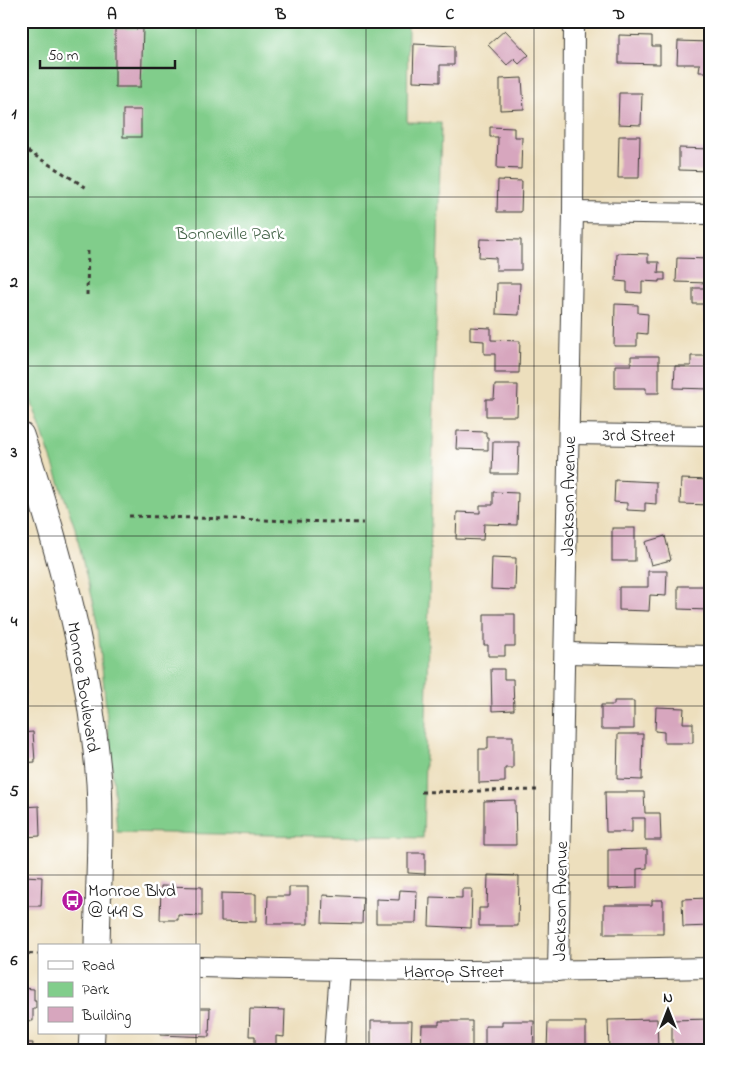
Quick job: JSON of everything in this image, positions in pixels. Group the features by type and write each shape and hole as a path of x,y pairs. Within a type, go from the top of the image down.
{"main road":[{"name":"Monroe Boulevard","path":"21,435 56,546 77,632 91,714 100,801 98,944"},
{"path":"91,1051 92,1034"}],"street":[{"name":"Jackson Avenue","path":"558,971 573,212 574,21"},
{"path":"573,212 710,214"},
{"name":"3rd Street","path":"569,434 710,436"},
{"path":"564,653 710,656"},
{"name":"Harrop Street","path":"200,967 340,971 558,971 710,968"},
{"path":"334,1051 340,971"}],"path":[{"path":"21,147 87,188"},
{"path":"87,295 88,248"},
{"path":"129,516 363,523"},
{"path":"421,792 539,790"},
{"path":"21,953 38,954"}],"green space":[{"name":"Bonneville Park","path":"21,21 408,21 407,122 441,123 423,838 117,832 98,627 75,528 21,371"}],"building":[{"path":"115,29 143,29 141,87 115,87"},
{"path":"505,30 529,55 519,64 514,59 507,65 488,45"},
{"path":"619,35 652,36 652,46 660,46 660,64 619,63"},
{"path":"678,41 710,42 710,72 699,72 700,64 677,64"},
{"path":"414,44 454,46 454,65 440,65 440,82 413,81"},
{"path":"522,78 524,109 500,110 500,79"},
{"path":"619,93 642,93 641,125 618,124"},
{"path":"123,110 141,110 141,137 123,137"},
{"path":"490,127 514,128 514,137 522,137 521,169 497,168 498,137 490,137"},
{"path":"619,136 640,136 639,178 618,178"},
{"path":"679,148 710,149 710,171 679,170"},
{"path":"498,180 522,181 521,212 497,212"},
{"path":"480,239 521,240 521,270 496,270 496,258 479,257"},
{"path":"617,253 648,254 648,262 659,262 658,273 665,273 665,280 659,280 659,282 642,281 642,293 627,292 627,282 616,281"},
{"path":"677,258 710,259 709,283 676,282"},
{"path":"497,283 520,283 519,315 496,314"},
{"path":"693,288 710,288 710,323 704,323 704,304 693,304"},
{"path":"615,304 638,305 638,313 648,314 647,334 637,333 637,346 614,346"},
{"path":"470,327 491,328 491,340 520,341 519,373 495,373 495,354 484,354 484,341 470,340"},
{"path":"631,356 659,356 659,393 646,393 646,388 615,388 615,365 631,365"},
{"path":"691,356 706,356 705,366 710,366 710,389 674,388 675,366 691,366"},
{"path":"495,385 518,385 517,416 486,416 486,399 494,399"},
{"path":"457,431 486,432 488,450 456,449"},
{"path":"493,442 519,442 518,474 492,474"},
{"path":"681,479 710,480 710,505 680,504"},
{"path":"615,480 656,482 656,504 645,503 645,511 627,510 627,503 614,502"},
{"path":"493,492 518,493 517,525 484,524 483,540 456,539 457,512 480,513 480,505 493,505"},
{"path":"612,528 635,528 635,561 612,561"},
{"path":"665,536 671,560 651,565 645,542"},
{"path":"492,557 516,558 515,590 491,589"},
{"path":"648,571 667,571 666,596 650,595 649,611 619,610 619,587 648,587"},
{"path":"708,572 710,572 710,610 678,609 678,586 707,586"},
{"path":"484,614 515,614 515,646 505,646 505,656 488,656 488,645 484,645"},
{"path":"491,669 504,669 504,679 513,679 514,710 492,711"},
{"path":"21,670 26,694 21,695"},
{"path":"614,701 634,701 634,729 601,729 601,705 614,705"},
{"path":"656,707 684,708 683,723 693,723 693,743 664,743 664,732 655,731"},
{"path":"33,732 35,762 21,763 21,733"},
{"path":"618,734 643,734 642,780 617,779"},
{"path":"488,736 513,736 513,768 505,768 505,782 479,783 479,749 488,749"},
{"path":"605,792 644,792 645,813 660,813 661,840 645,840 645,818 632,818 632,832 606,832"},
{"path":"515,800 516,845 484,845 484,801"},
{"path":"39,806 40,836 23,837 22,807"},
{"path":"647,849 647,868 637,869 637,888 608,889 608,850"},
{"path":"408,853 425,853 425,874 408,873"},
{"path":"488,875 519,876 518,926 479,926 479,908 487,908"},
{"path":"24,876 42,877 41,906 24,906"},
{"path":"161,886 202,887 202,916 178,915 178,920 160,920"},
{"path":"289,887 308,887 308,924 267,924 268,896 289,896"},
{"path":"462,889 472,889 471,928 429,926 430,897 462,898"},
{"path":"400,890 417,891 416,923 376,923 376,899 399,900"},
{"path":"221,893 256,894 256,922 221,921"},
{"path":"323,895 363,897 362,924 322,923"},
{"path":"710,898 710,926 683,927 682,899"},
{"path":"652,900 663,900 663,934 604,934 604,905 652,905"},
{"path":"21,988 34,989 36,1009 33,1009 33,1021 21,1020"},
{"path":"200,1008 210,1008 209,1037 160,1035 200,1034"},
{"path":"250,1009 285,1010 284,1037 276,1036 276,1047 255,1046 255,1036 249,1036"},
{"path":"657,1019 658,1049 609,1050 608,1020"},
{"path":"710,1019 710,1051 672,1051 672,1020"},
{"path":"371,1021 412,1021 411,1051 371,1051"},
{"path":"439,1021 472,1021 472,1051 421,1051 422,1025 439,1025"},
{"path":"502,1021 534,1021 533,1051 485,1051 485,1026 502,1026"},
{"path":"548,1022 586,1022 586,1049 547,1049"},
{"path":"21,1043 33,1043 32,1051 21,1051"}],"place":[{"name":"Monroe Blvd @ 449 S","path":"72,900"}]}
